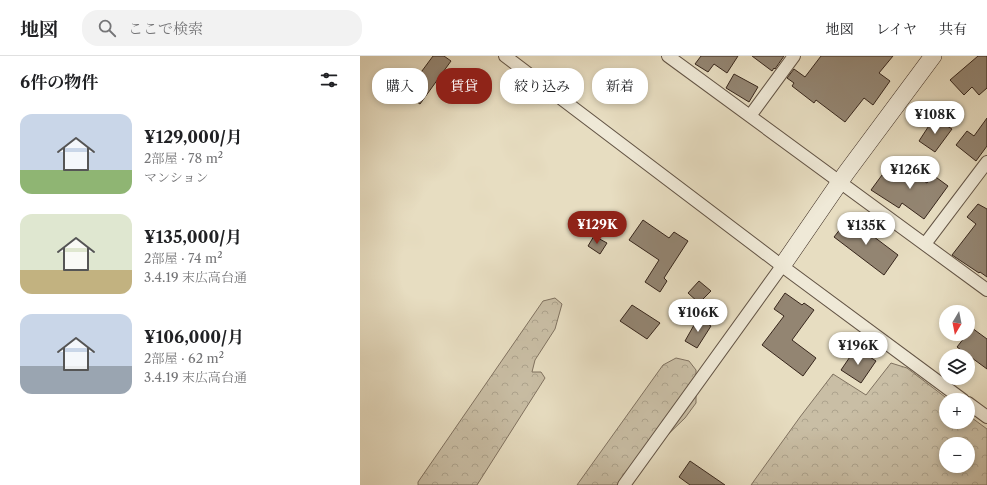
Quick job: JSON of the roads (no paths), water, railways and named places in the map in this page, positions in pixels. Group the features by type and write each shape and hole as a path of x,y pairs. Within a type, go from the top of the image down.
{"street":[{"path":"505,56 782,266 954,393"},
{"path":"668,56 987,290"},
{"path":"750,116 794,56"},
{"path":"624,485 782,266 840,182 933,56"},
{"path":"925,244 983,175 987,162"},
{"path":"975,409 987,418"}]}
